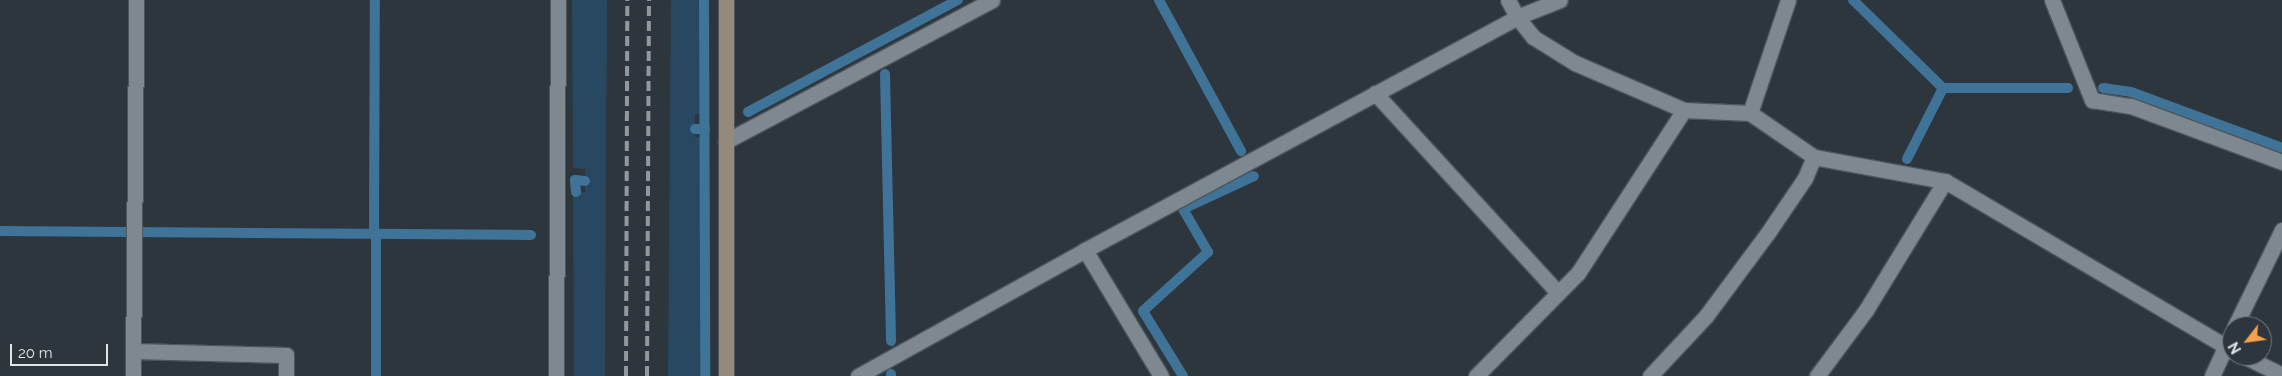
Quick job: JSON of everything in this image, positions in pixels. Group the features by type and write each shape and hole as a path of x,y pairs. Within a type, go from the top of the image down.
{"street":[{"path":"133,376 136,0"},
{"path":"556,376 558,0"},
{"path":"726,0 726,376"},
{"path":"726,141 992,0"},
{"path":"1508,0 1517,18 1534,37 1575,63 1684,110 1750,113 1814,157 1945,181 2222,344"},
{"path":"858,376 1085,250 1375,94 1517,18 1560,0"},
{"path":"1750,113 1788,0"},
{"path":"2052,0 2092,100 2131,106 2282,162"},
{"path":"1375,94 1558,293"},
{"path":"1476,376 1578,273 1684,110"},
{"path":"1650,376 1706,316 1767,234 1805,178 1814,157"},
{"path":"1817,376 1866,310 1945,181"},
{"path":"2240,316 2282,230"},
{"path":"1085,250 1161,376"},
{"path":"133,351 286,355 286,376"},
{"path":"2212,376 2222,358"},
{"path":"2264,366 2282,375"}],"shaded area":[{"path":"572,0 607,0 605,376 574,376 573,193 585,192 585,169 573,168"},
{"path":"671,0 701,0 702,114 695,114 695,137 701,137 700,376 668,376"}],"waterway":[{"path":"374,233 375,0"},
{"path":"704,0 705,376"},
{"path":"748,112 958,0"},
{"path":"1159,0 1241,151"},
{"path":"1853,0 1943,88 2068,88"},
{"path":"885,74 891,341"},
{"path":"1907,159 1943,88"},
{"path":"2103,88 2131,92 2282,148"},
{"path":"695,129 705,129"},
{"path":"1183,376 1143,311 1208,252 1183,209 1254,176"},
{"path":"576,192 575,180 585,181"},
{"path":"0,231 531,235"},
{"path":"376,234 376,376"}],"railway":[{"path":"626,376 627,0"},
{"path":"647,376 649,0"}]}
